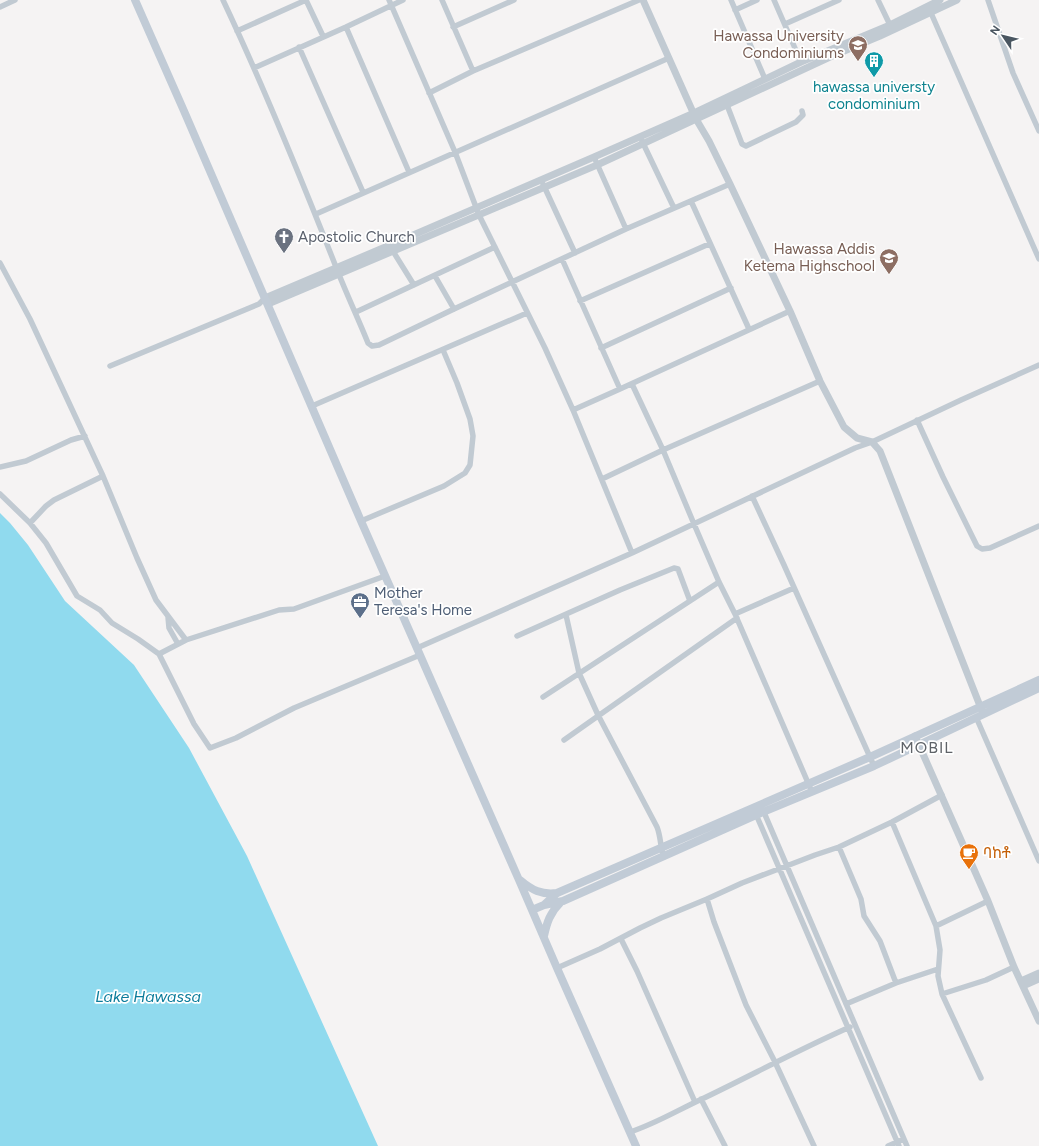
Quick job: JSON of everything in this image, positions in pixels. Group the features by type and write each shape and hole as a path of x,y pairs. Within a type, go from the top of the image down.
{"main road":[{"path":"135,0 385,576 636,1146"},
{"path":"519,880 537,892 544,894 557,893 757,805 874,766 919,745 1038,683"},
{"path":"532,910 544,905 562,901 664,857 760,813 870,757 915,736 979,713"},
{"path":"580,883 584,892"},
{"path":"544,905 557,893"},
{"path":"544,937 548,918 562,901"}],"street":[{"path":"0,7 15,0"},
{"path":"223,0 254,68 316,214 368,343 372,346 375,346 626,229 730,184"},
{"path":"237,31 306,0 323,36"},
{"path":"254,68 346,27 390,2 403,0"},
{"path":"442,0 473,71"},
{"path":"453,27 514,0"},
{"path":"429,93 473,71 639,0"},
{"path":"643,0 695,116 730,184 790,311 820,381 844,427 857,438 872,442 880,451 979,713 1039,861"},
{"path":"731,0 765,78"},
{"path":"735,10 757,0"},
{"path":"774,0 801,62"},
{"path":"785,24 839,0"},
{"path":"878,0 890,25"},
{"path":"695,116 765,78 890,25 940,0"},
{"path":"110,366 338,271 479,215 594,157 695,116 727,105 830,56 880,36 958,0"},
{"path":"988,0 1012,73 1039,131"},
{"path":"390,2 455,152 479,215 496,247 573,410 632,553"},
{"path":"931,13 1039,259"},
{"path":"346,27 409,172"},
{"path":"299,47 363,192"},
{"path":"316,214 669,58"},
{"path":"727,105 742,144 746,146 796,122 803,115 802,111"},
{"path":"392,249 476,207 597,165 641,139"},
{"path":"641,139 674,208"},
{"path":"594,157 626,229"},
{"path":"543,183 575,253"},
{"path":"691,201 749,329"},
{"path":"580,302 710,244"},
{"path":"356,312 496,247"},
{"path":"392,249 414,285"},
{"path":"562,259 620,390"},
{"path":"0,263 30,319 103,476 156,600 186,640"},
{"path":"435,276 454,309"},
{"path":"601,348 731,288"},
{"path":"573,410 620,390 790,311"},
{"path":"312,406 527,313"},
{"path":"361,521 444,486 465,473 470,465 473,436 470,419 443,350"},
{"path":"0,494 30,523 46,543 77,596 100,610 112,624 138,639 159,654 194,724 210,748 236,738 294,708 632,553 855,448 872,442 1039,365"},
{"path":"602,479 663,450 820,381"},
{"path":"632,384 663,450 719,582 736,616 810,788"},
{"path":"917,420 977,546 982,549 990,548 1039,526"},
{"path":"0,467 26,461 71,440 84,436"},
{"path":"30,523 46,506 54,500 103,476"},
{"path":"752,496 874,766"},
{"path":"517,636 620,590 674,568 678,570 690,601"},
{"path":"159,654 186,640 280,610 294,609 385,576"},
{"path":"542,697 719,582"},
{"path":"564,740 736,616 794,588"},
{"path":"566,615 580,673 598,715 657,827 661,838 661,848 664,857"},
{"path":"168,617 169,628 178,644"},
{"path":"915,736 988,901 1014,967 1039,1021"},
{"path":"557,968 577,960 654,921 707,900 742,883 839,847 942,796"},
{"path":"757,805 779,869 898,1144"},
{"path":"760,813 787,866 907,1146"},
{"path":"892,822 936,926 940,950 938,976 942,994 981,1078"},
{"path":"839,847 861,899 864,916 880,941 896,984"},
{"path":"707,900 746,1005 775,1062 814,1146"},
{"path":"936,926 988,901"},
{"path":"620,939 698,1101 725,1146"},
{"path":"942,994 986,980 1014,967"},
{"path":"846,1004 938,969"},
{"path":"1022,983 1039,973"},
{"path":"1022,983 1039,979"},
{"path":"630,1132 666,1117 814,1043 855,1025"},
{"path":"888,1146 898,1144 904,1139"}],"water":[{"name":"Lake Hawassa","path":"0,513 28,545 65,601 134,665 189,748 247,856 378,1146 0,1146"}],"place":[{"name":"Hawassa University Condominiums","path":"858,62"},
{"name":"hawassa universty condominium","path":"874,78"},
{"name":"Apostolic Church","path":"284,254"},
{"name":"Hawassa Addis Ketema Highschool","path":"889,275"},
{"name":"Mother Teresa's Home","path":"360,619"},
{"name":"ባከቶ","path":"969,870"}],"district":[{"name":"MOBIL","path":"927,747"}]}
